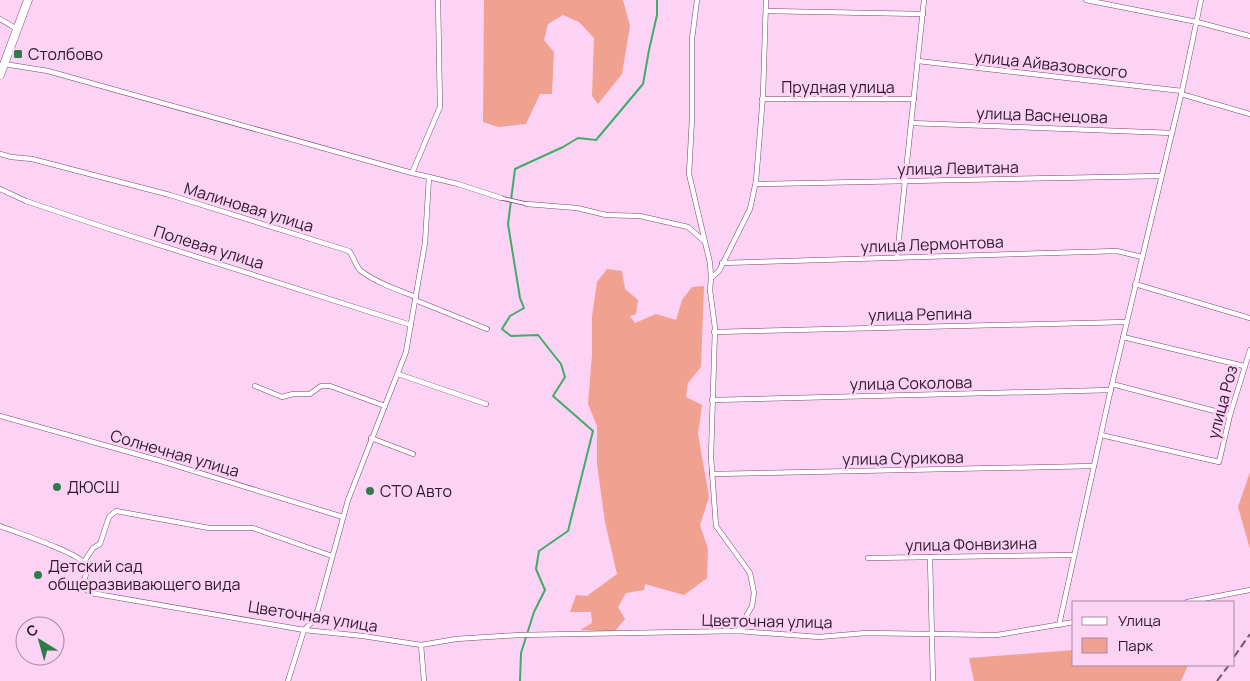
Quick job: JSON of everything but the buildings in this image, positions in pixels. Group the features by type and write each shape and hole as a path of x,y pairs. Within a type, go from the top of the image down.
{"highway":[{"path":"0,74 28,0"}],"street":[{"path":"412,173 440,107 438,0"},
{"path":"697,0 692,39 692,118 689,174 705,242 711,278 710,290 714,332 711,457 716,526 750,573 754,593 752,606 738,631"},
{"path":"711,278 719,271 750,209 756,184 766,0"},
{"path":"897,257 924,0"},
{"path":"1086,0 1197,22 1250,36"},
{"path":"1059,625 1110,390 1182,92 1201,0"},
{"path":"766,11 922,14"},
{"path":"0,19 17,29"},
{"name":"улица Айвазовского","path":"918,61 1182,92 1250,114"},
{"path":"4,64 48,70 527,204 577,208 606,214 640,216 688,227 705,242"},
{"name":"Прудная улица","path":"762,99 914,99"},
{"name":"улица Васнецова","path":"911,122 1172,133"},
{"name":"Малиновая улица","path":"0,154 11,157 32,158 59,165 170,196 349,251 360,270 416,299 487,329"},
{"name":"улица Левитана","path":"756,184 1161,176"},
{"path":"288,681 304,630 314,620 318,609 343,517 371,438 406,352 425,243 429,177"},
{"name":"Полевая улица","path":"0,189 26,201 88,222 411,326"},
{"name":"улица Лермонтова","path":"722,263 1117,251 1142,257"},
{"path":"1135,284 1250,318"},
{"name":"улица Репина","path":"714,332 1126,322"},
{"path":"1123,338 1244,366"},
{"name":"улица Роз","path":"1101,435 1219,462 1230,415 1250,350"},
{"path":"398,374 486,404"},
{"path":"1112,384 1230,415"},
{"path":"255,386 282,397 293,394 310,394 321,386 330,386 385,406"},
{"name":"улица Соколова","path":"712,400 1110,390"},
{"name":"Солнечная улица","path":"0,416 161,461 343,517"},
{"path":"371,438 413,454"},
{"name":"улица Сурикова","path":"712,474 1094,466"},
{"path":"0,526 53,546 84,562 93,548 100,544 109,516 116,511 209,528 253,528 332,556"},
{"name":"улица Фонвизина","path":"868,558 1074,556"},
{"path":"930,557 933,681"},
{"name":"Цветочная улица","path":"84,562 87,569 82,587 91,593 304,630 363,636 421,645 456,639 519,635 738,631 819,638 866,633 996,635 1072,622"},
{"path":"1192,601 1250,590"},
{"path":"421,645 424,681"}],"green space":[{"path":"484,0 623,0 630,26 622,74 598,104 592,96 594,38 579,22 563,15 548,24 544,40 554,52 552,94 540,94 526,124 498,127 483,122"},
{"path":"607,269 622,271 625,289 638,300 636,314 630,316 635,323 656,314 676,320 682,300 692,287 704,286 701,367 688,383 686,397 702,405 698,434 709,497 700,525 708,549 707,578 684,595 645,584 644,590 626,593 618,607 625,619 614,632 580,630 592,623 591,612 570,612 576,595 587,596 617,574 605,522 597,464 597,426 588,404 592,355 592,317 597,282"},
{"path":"1250,472 1250,549 1238,507"},
{"path":"1072,650 1072,666 1188,666 1181,681 974,681 969,658"}],"waterway":[{"path":"520,681 521,653 534,612 545,590 536,569 539,551 568,531 593,431 553,396 565,377 561,364 538,335 511,336 502,329 510,316 524,308 520,298 508,224 515,169 578,138 596,140 643,84 657,15 657,0"}],"railway":[{"path":"1235,656 1250,634"},
{"path":"1217,681 1228,666"}],"place":[{"name":"Столбово","path":"18,54"},
{"name":"ДЮСШ","path":"57,487"},
{"name":"СТО Авто","path":"370,491"},
{"name":"Детский сад общеразвивающего вида","path":"38,575"}]}
